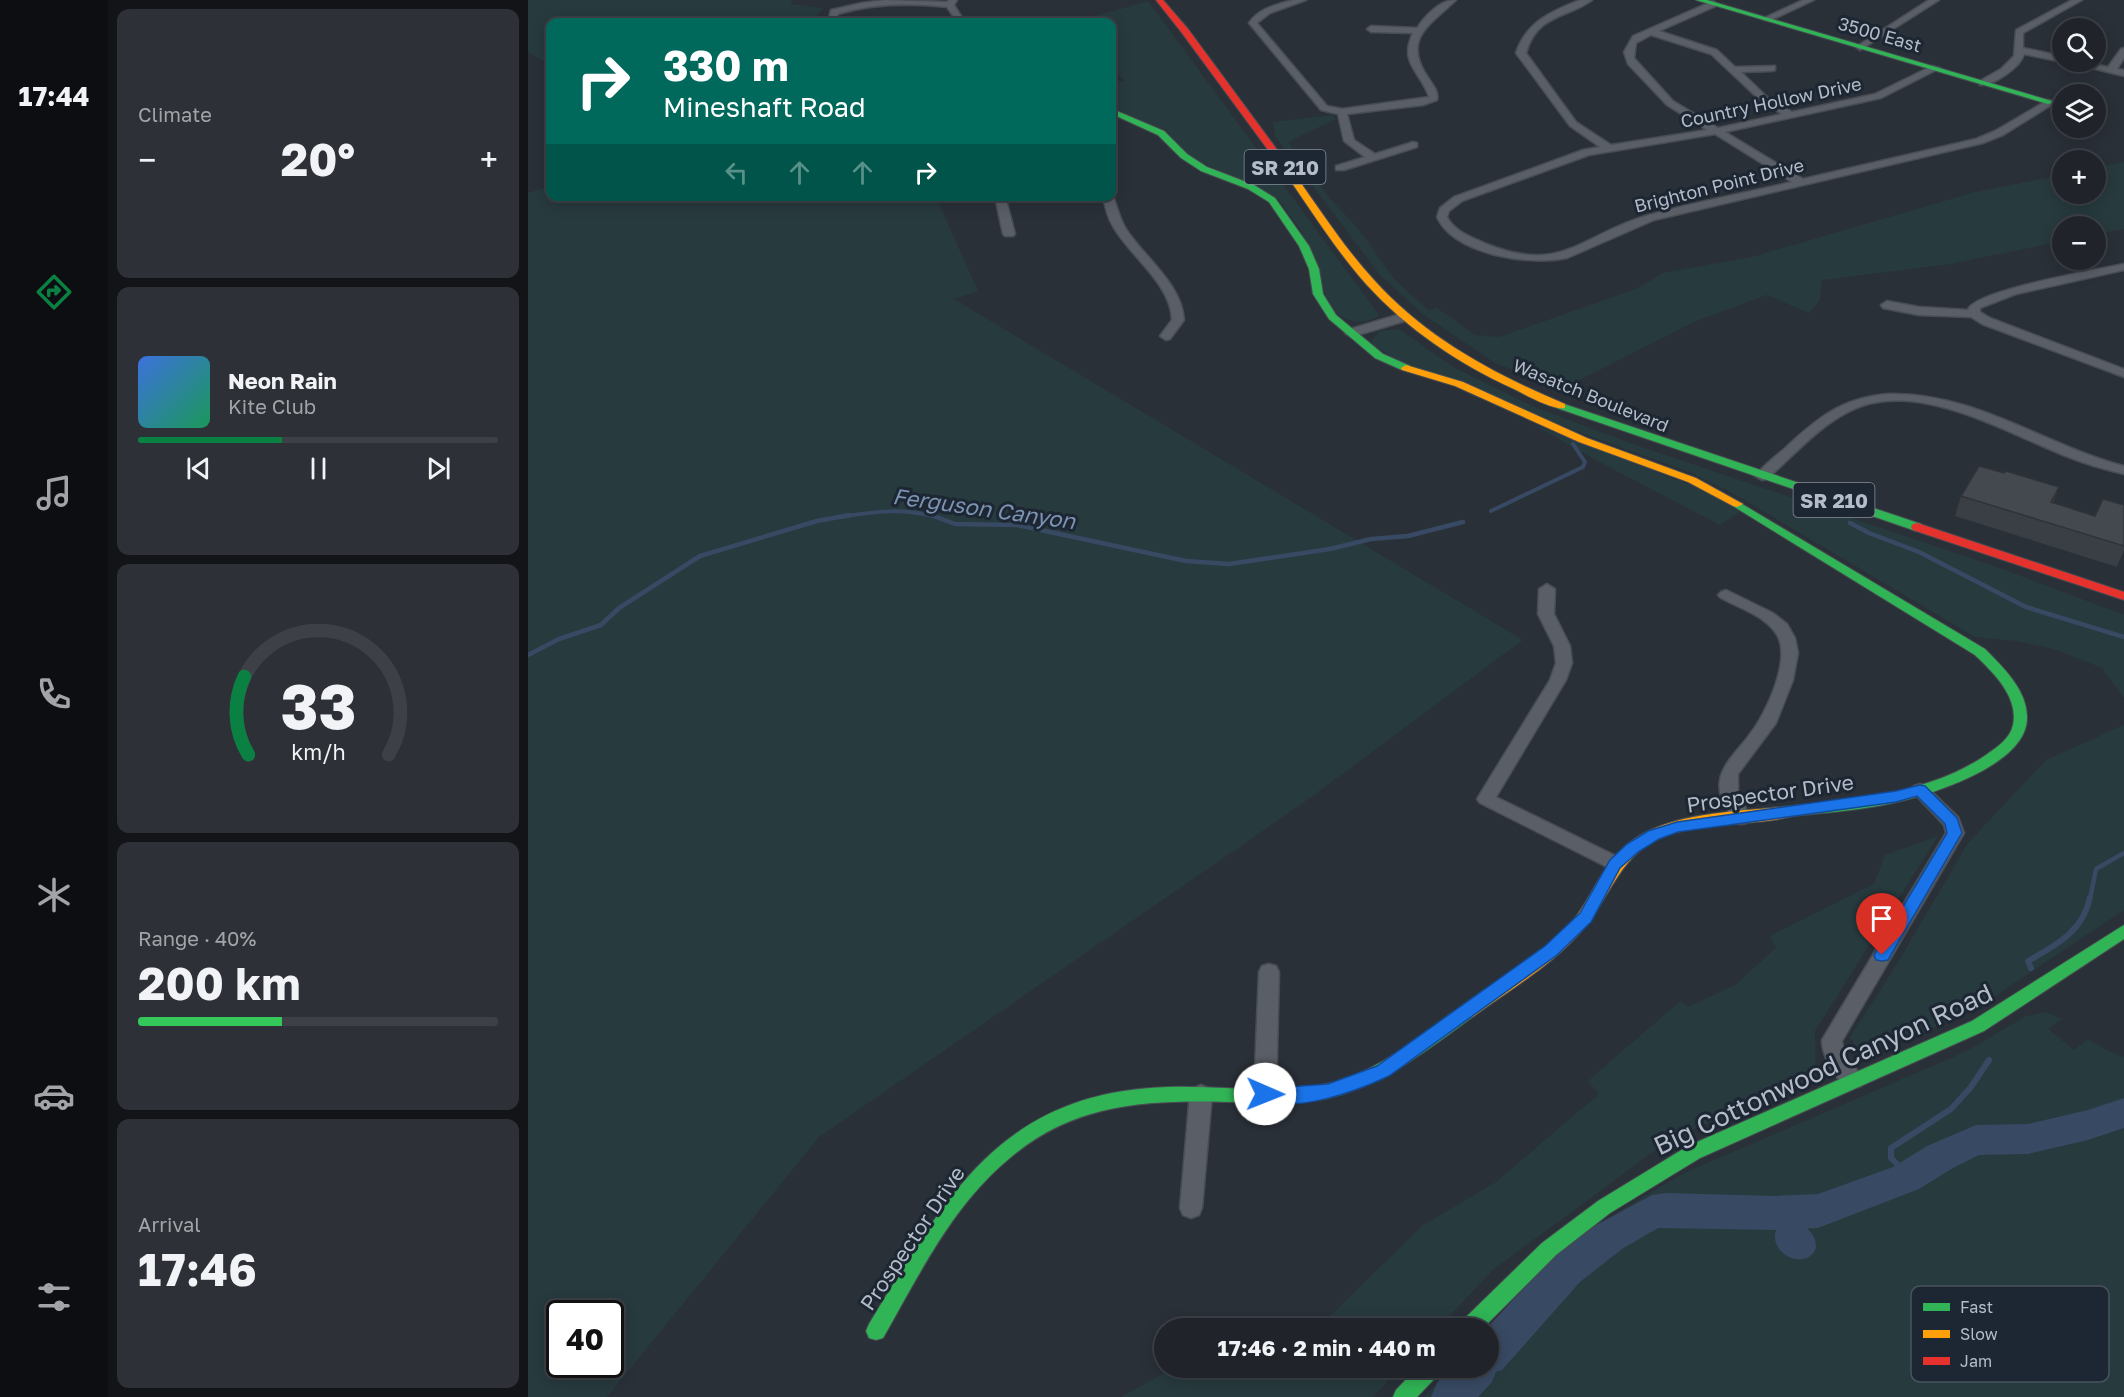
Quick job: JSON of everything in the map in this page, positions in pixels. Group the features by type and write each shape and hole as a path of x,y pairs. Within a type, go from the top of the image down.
{"street":[{"path":"833,18 832,15 840,9 876,2 908,0 952,3 959,18"},
{"name":"Wasatch Boulevard","path":"1159,0 1192,40 1369,281 1404,317 1474,364 1549,402 1608,424 2124,596"},
{"path":"1302,0 1263,13 1253,22 1324,108 1337,112 1431,99 1434,94 1412,57 1412,44 1435,13 1452,0"},
{"path":"1588,0 1553,14 1539,23 1522,47 1521,53 1573,124 1608,148"},
{"name":"3500 East","path":"1699,0 2051,102"},
{"path":"1766,20 1810,0"},
{"path":"1860,47 1883,35 1911,13 1935,0"},
{"path":"1983,83 2013,64 2019,57 2019,32 2078,0"},
{"path":"1713,4 1649,31 1632,42 1628,55 1631,62 1670,103 1802,183"},
{"path":"1371,29 1420,31"},
{"path":"1649,31 1714,52 1765,100 1791,115"},
{"path":"2019,51 2052,58"},
{"path":"2111,70 2124,51"},
{"path":"1734,70 1772,68"},
{"name":"Country Hollow Drive","path":"1608,148 1660,142 1878,96 1935,68"},
{"path":"2106,69 2124,73"},
{"name":"Brighton Point Drive","path":"1608,148 1570,157 1458,199 1444,210 1444,223 1454,233 1500,253 1548,258 1581,250 1639,222 1990,138 2051,102"},
{"path":"1337,112 1348,141 1374,158"},
{"name":"Prospector Drive","path":"876,1331 959,1197 985,1167 1015,1140 1046,1122 1078,1107 1112,1098 1201,1094 1297,1095 1328,1091 1356,1083 1383,1071 1551,951 1585,917 1615,864 1632,848 1653,835 1677,827 1896,796 1920,790 1967,771 2001,753 2013,742 2019,730 2020,713 2017,697 1996,667 1980,652 1716,492 1684,477 1583,440 1459,384 1397,365 1379,356 1332,317 1323,305 1318,294 1314,269 1304,246 1272,200 1251,187 1204,169 1184,156 1161,133 1116,113"},
{"path":"1340,168 1413,145"},
{"path":"1001,201 1010,234"},
{"path":"1110,201 1117,225 1174,306 1178,318 1174,328 1166,336"},
{"path":"1974,314 1974,307 1978,304 2013,291 2124,267"},
{"path":"1887,305 1918,311 1974,314 1986,321 2124,373"},
{"path":"1351,333 1404,317"},
{"path":"1762,476 1844,408 1888,398 1932,400 1971,409 2076,455 2124,470"},
{"path":"1970,544 2051,585 2124,611"},
{"path":"1547,589 1546,614 1563,646 1564,663 1558,680 1485,799 1615,864"},
{"path":"1726,595 1767,616 1781,628 1790,646 1785,680 1768,723 1730,773 1727,781 1728,790 1742,818"},
{"path":"1854,1080 1838,1060 1832,1049 1832,1040 1954,833 1952,822 1920,790"},
{"name":"Big Cottonwood Canyon Road","path":"1479,1318 1549,1249 1604,1207 1694,1152 1978,1026 2124,931"},
{"path":"1265,1094 1269,972"},
{"path":"1191,1208 1201,1094"},
{"path":"1403,1397 1421,1378"}],"green space":[{"path":"528,0 792,0 791,4 823,8 817,15 819,18 546,18 546,63 528,52"},
{"path":"1148,1 1379,315 1377,317 1364,321 1352,321 1340,316 1330,307 1301,231 1279,200 1189,156 1165,130 1116,110 1116,82 1125,81 1116,73 1116,18 1089,18"},
{"path":"1332,115 1336,119 1288,142 1332,201 1358,228 1395,280 1429,311 1436,307 1475,335 1499,337 1636,289 1663,273 1752,257 1975,192 2052,177 2052,204 2106,204 2106,166 2124,162 2124,229 2106,232 2106,216 2052,216 2052,243 1951,264 1822,280 1820,300 1809,313 1767,295 1696,321 1562,389 1495,363 1424,315 1380,275 1275,136 1273,122"},
{"path":"546,187 546,201 938,201 978,291 954,299 1523,640 1303,803 819,1137 624,1376 624,1300 546,1300 546,1378 622,1378 607,1397 528,1397 528,193"},
{"path":"1399,329 1453,367 1537,408 1630,443 1994,566 2124,615 2124,698 2102,668 2054,649 2016,641 1975,637 1731,492 1691,473 1587,435 1402,362 1375,347 1371,341 1380,331"},
{"path":"1532,424 1703,490 1740,512 1720,525"},
{"path":"2124,725 2124,910 1992,998 1915,1037 1866,1051 1856,1047 1850,1037 1894,969 1968,843 2046,760"},
{"path":"1938,836 1815,1031 1816,1077 1671,1139 1494,1269 1447,1318 1324,1318 1330,1316 1422,1226 1496,1182 1599,1094 1588,1081 1680,1001 1688,1007 1735,985 1776,948 1770,936 1874,884 1885,855"},
{"path":"2046,1012 2062,1019 2048,1029 2074,1050 2088,1039 2124,1057 2124,1397 1424,1397 1441,1378 1499,1378 1497,1318 1616,1213 1684,1173 1967,1051 2026,1016"},
{"path":"1155,1378 1391,1378 1373,1397 1121,1397"}],"water":[{"path":"1789,1222 1804,1226 1814,1237 1816,1248 1811,1256 1796,1259 1781,1251 1776,1244 1775,1235 1778,1226"}],"building":[{"path":"1979,466 2004,473 2006,471 2059,487 2051,502 2095,516 2103,499 2124,505 2124,546 1961,496"}],"waterway":[{"name":"Ferguson Canyon","path":"1491,511 1583,467 1585,462 1573,444"},
{"name":"Ferguson Canyon","path":"842,517 890,511 935,516"},
{"name":"Ferguson Canyon","path":"528,655 559,639 601,625 619,608 700,556 817,521 850,515"},
{"name":"Ferguson Canyon","path":"931,515 935,516"},
{"name":"Ferguson Canyon","path":"935,516 955,524 1017,525 1186,561 1229,564 1330,549 1371,539 1408,536 1463,522"},
{"path":"1850,523 1869,533 1919,552 2026,607 2124,637"},
{"path":"2090,899 2096,869 2124,853"},
{"path":"2031,968 2028,961 2058,943 2075,928 2081,920 2090,897"},
{"path":"1909,1176 1891,1158 1891,1148 1951,1109 1971,1087 1989,1060"},
{"path":"1499,1344 1567,1269 1609,1237 1652,1212 1665,1210 1775,1213 1818,1211 1906,1178 1940,1157 1976,1140 2028,1139 2088,1125 2124,1113"},
{"path":"1451,1397 1469,1378"}],"traffic: fast":[{"path":"1699,0 2051,102"},
{"path":"1116,113 1161,133 1184,156 1204,169 1251,187 1272,200 1304,246 1314,269 1318,294 1332,317 1379,356 1406,368"},
{"path":"1561,406 1917,527"},
{"path":"1737,504 1980,652 2009,685 2015,695 2021,715 2020,726 2014,739 1986,762 1968,772 1928,788 1884,800 1792,811"},
{"path":"1479,1318 1549,1249 1604,1207 1694,1152 1978,1026 2124,931"},
{"path":"876,1331 931,1239 962,1195 998,1157 1025,1136 1052,1120 1080,1108 1137,1096 1167,1094 1282,1096 1331,1090 1369,1077 1386,1068 1468,1011"},
{"path":"1403,1397 1421,1378"}],"traffic: slow":[{"path":"1283,164 1359,269 1390,303 1434,339 1458,355 1508,383 1561,406"},
{"path":"1406,368 1459,384 1583,440 1692,480 1737,504"},
{"path":"1468,1011 1560,944 1585,917 1619,861 1639,843 1653,835 1683,826 1792,811"}],"traffic: jam":[{"path":"1159,0 1185,31 1283,164"},
{"path":"1917,527 2124,596"}],"route":[{"path":"1265,1094 1297,1095 1328,1091 1356,1083 1383,1071 1551,951 1585,917 1615,864 1632,848 1653,835 1677,827 1896,796 1920,790 1952,822 1954,833 1951,842 1882,955"}]}
